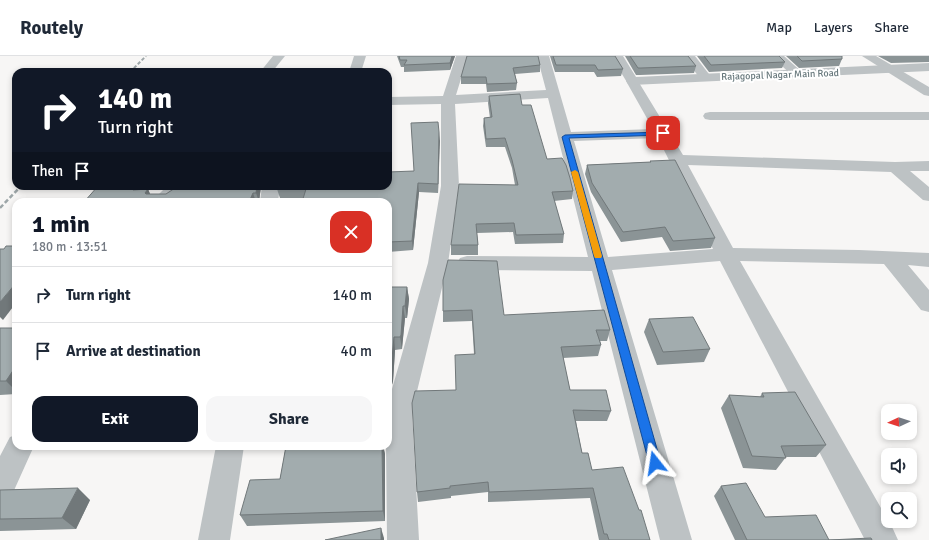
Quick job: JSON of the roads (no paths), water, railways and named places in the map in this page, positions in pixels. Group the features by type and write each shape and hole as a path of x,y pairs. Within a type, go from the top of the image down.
{"street":[{"path":"269,68 279,56"},
{"path":"356,68 360,56"},
{"path":"403,540 399,412 438,263 450,186 448,100 462,56"},
{"path":"543,56 676,540"},
{"path":"617,56 663,133 726,254 882,540"},
{"path":"689,56 706,78"},
{"path":"777,56 798,74"},
{"path":"868,56 929,92"},
{"name":"Rajagopal Nagar Main Road","path":"632,81 929,67"},
{"path":"392,101 448,100 553,94"},
{"path":"710,116 929,116"},
{"path":"565,137 663,133"},
{"path":"677,160 895,167 929,166"},
{"path":"895,167 929,196"},
{"path":"164,198 171,192 176,190"},
{"path":"438,263 600,264 726,254 929,260"},
{"path":"890,258 929,304"},
{"path":"0,487 18,450"},
{"path":"214,540 229,450"}],"railway":[{"path":"134,68 146,56"},
{"path":"0,208 17,190"}]}
